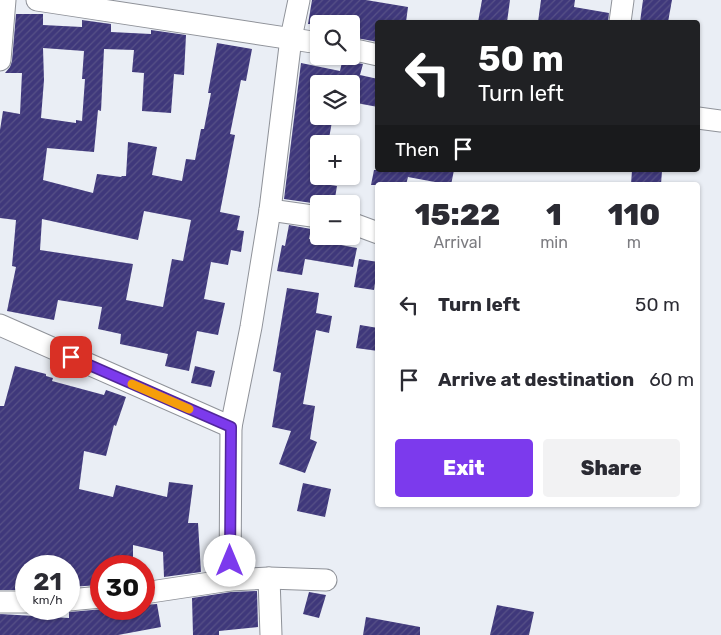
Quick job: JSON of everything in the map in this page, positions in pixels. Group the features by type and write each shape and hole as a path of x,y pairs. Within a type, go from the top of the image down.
{"street":[{"path":"0,60 5,0"},
{"path":"37,0 310,41"},
{"path":"230,580 231,427 251,327 270,210 291,38 299,0"},
{"path":"620,20 623,0"},
{"path":"360,51 375,54"},
{"path":"700,118 721,122"},
{"path":"270,210 310,216"},
{"path":"360,226 375,232"},
{"path":"0,325 231,427"},
{"path":"269,578 271,635"},
{"path":"155,591 230,580 269,578 326,580"},
{"path":"0,602 15,602"}],"building":[{"path":"312,0 366,0 408,7 406,20 375,20 375,41 360,39 360,15 310,15 310,24 308,24"},
{"path":"482,0 510,0 507,20 478,20"},
{"path":"541,0 575,0 574,7 609,13 608,20 538,20"},
{"path":"643,0 672,0 668,20 640,20"},
{"path":"16,14 43,14 43,25 82,27 82,20 111,24 111,32 151,34 151,30 186,35 184,75 174,74 171,113 142,111 144,73 132,72 134,50 104,49 101,111 98,110 94,152 47,148 43,180 93,193 97,174 126,176 128,142 157,147 152,175 182,181 186,159 195,160 201,129 204,129 211,93 208,93 217,43 252,49 246,81 241,80 230,134 235,135 220,212 240,216 237,230 244,231 241,252 231,250 228,265 211,262 204,299 225,303 218,335 197,331 189,371 165,366 168,354 120,344 121,334 98,329 102,307 58,300 54,320 7,311 16,267 12,266 16,220 0,218 0,130 3,111 20,114 22,73 5,73 12,61","holes":["43,48 84,51 82,79 85,79 82,121 76,120 76,123 41,118 44,80","144,211 191,220 183,261 172,259 163,307 126,300 133,264 40,250 42,219 138,240"]},
{"path":"301,63 340,71 341,65 363,64 360,75 310,75 310,125 331,125 330,135 310,135 310,185 337,186 336,195 310,195 310,203 284,199"},
{"path":"360,75 375,78 375,106 360,104"},
{"path":"374,170 375,172 454,172 452,182 435,182 408,177 407,182 375,182 375,185 371,185"},
{"path":"632,172 662,172 661,182 631,182"},
{"path":"289,225 310,229 310,245 341,245 357,248 353,267 305,259 302,275 277,271 282,245 285,246"},
{"path":"359,259 375,262 374,290 354,287"},
{"path":"287,288 319,293 316,313 332,316 329,333 316,330 303,404 315,406 310,439 317,442 305,473 279,464 291,431 272,427 281,373 273,371"},
{"path":"360,325 375,328 375,351 356,348"},
{"path":"15,366 46,374 46,376 53,378 52,381 104,395 106,390 126,397 116,426 114,425 106,456 84,451 79,489 113,497 116,485 167,497 169,482 193,485 188,523 198,523 201,572 164,577 163,552 133,545 133,555 90,555 90,586 80,586 80,555 15,555 15,590 0,590 0,406 4,406"},
{"path":"195,366 215,371 211,387 191,383"},
{"path":"303,483 331,489 325,517 297,511"},
{"path":"257,591 258,627 219,631 219,635 193,635 192,598 231,592"},
{"path":"309,592 326,595 319,618 303,614"},
{"path":"155,604 157,604 161,627 118,635 0,635 0,614 15,615 15,620 80,620 80,611 90,610 90,620 155,620"},
{"path":"497,605 534,612 529,635 490,635"},
{"path":"366,617 420,627 420,635 363,635"}],"slow traffic":[{"path":"132,384 189,409"}],"route":[{"path":"71,357 231,427 230,561"}]}
